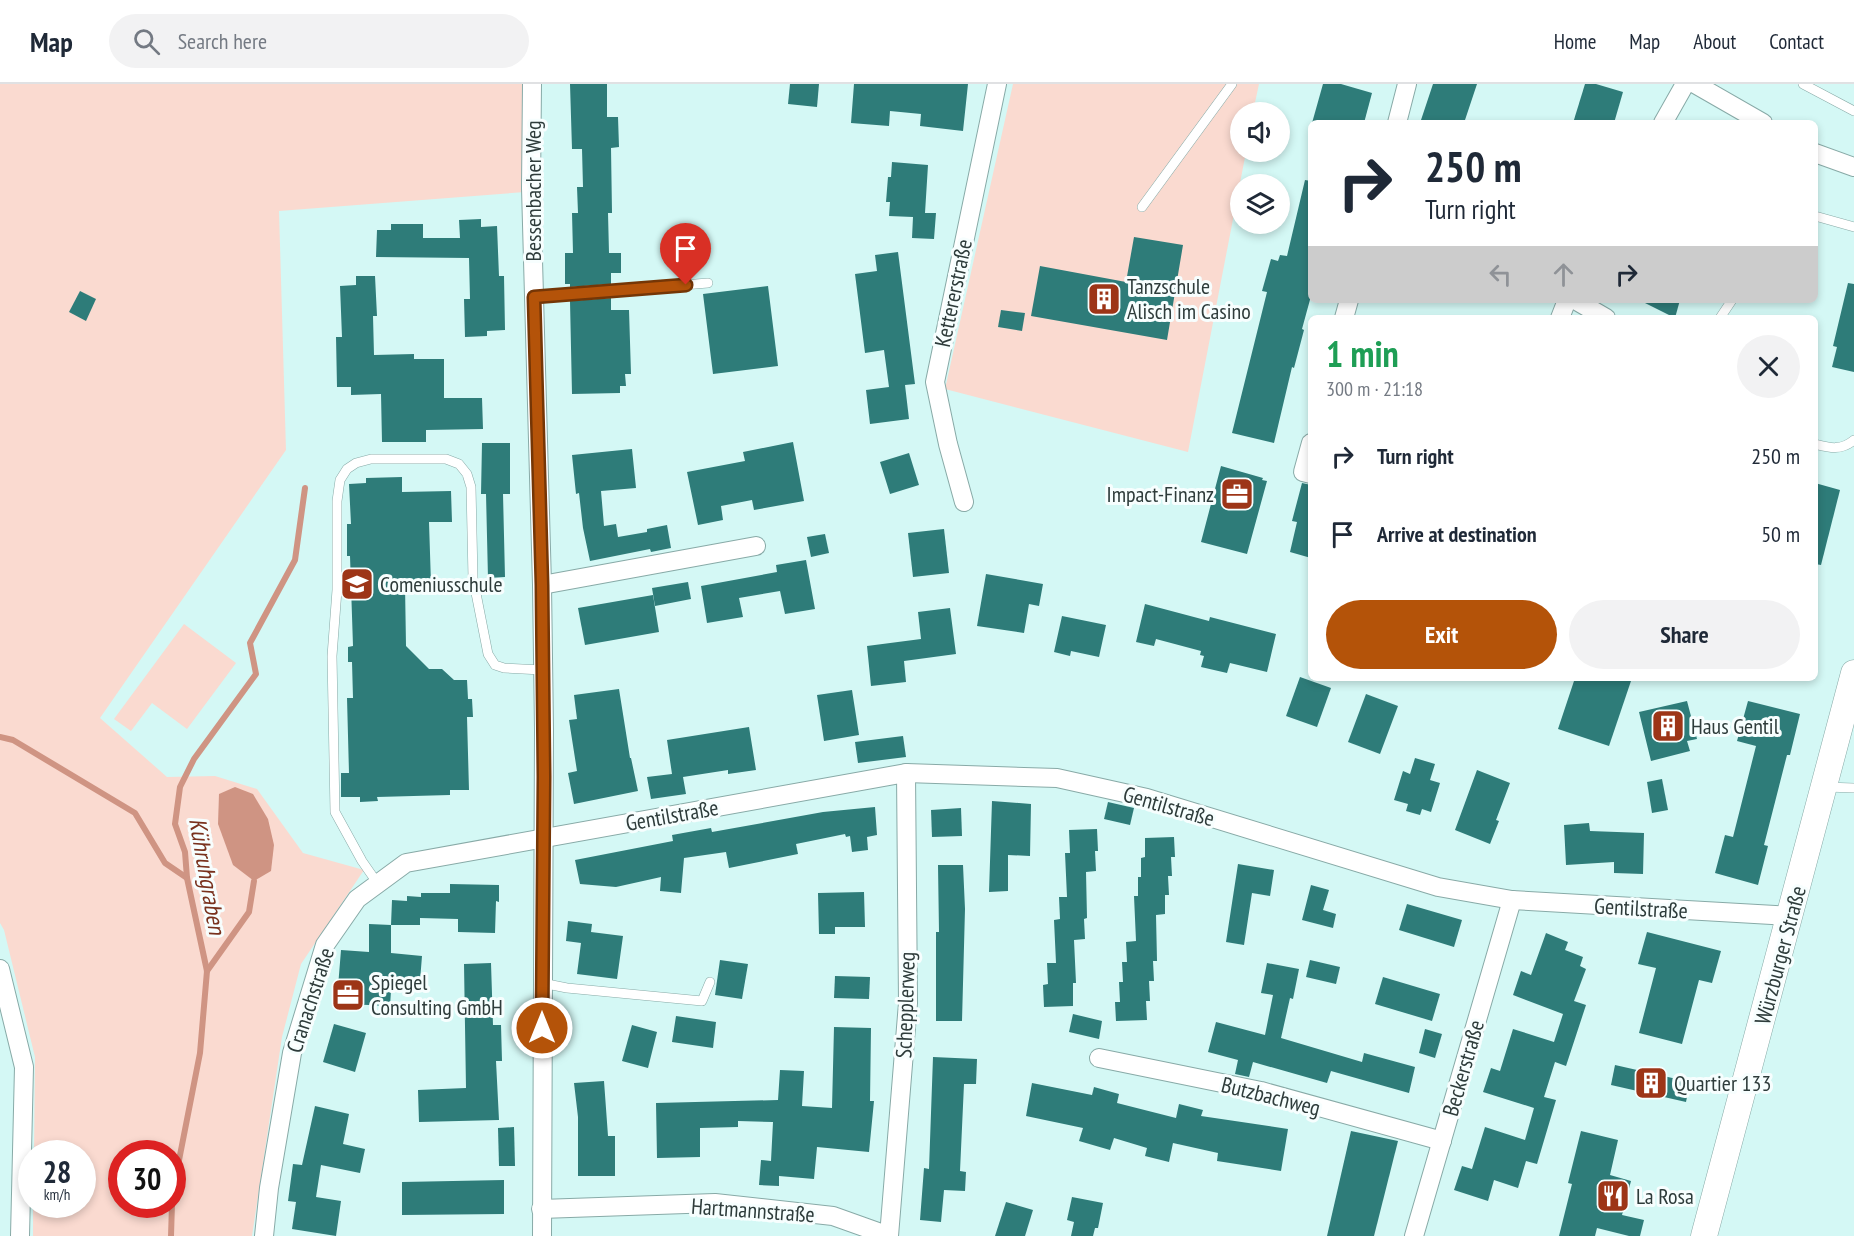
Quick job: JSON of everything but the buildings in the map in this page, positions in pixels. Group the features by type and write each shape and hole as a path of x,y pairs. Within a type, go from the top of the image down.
{"main road":[{"name":"Würzburger Straße","path":"1704,1236 1854,673"}],"street":[{"name":"Bessenbacher Weg","path":"532,84 531,188 544,742 542,1236"},
{"name":"Kettererstraße","path":"964,502 948,444 935,382 997,84"},
{"path":"1398,120 1407,84"},
{"path":"1665,120 1685,84"},
{"path":"1695,84 1721,95 1758,120"},
{"path":"1818,158 1854,167"},
{"path":"1580,303 1601,315"},
{"path":"1308,453 1303,472 1308,473"},
{"path":"542,585 756,546"},
{"name":"Gentilstraße","path":"543,839 906,773 1057,778 1147,798 1438,887 1512,900 1791,916"},
{"name":"Schepplerweg","path":"889,1236 908,1003 906,773"},
{"name":"Cranachstraße","path":"264,1236 269,1188 292,1053 326,945 357,899 406,863 543,839"},
{"name":"Beckerstraße","path":"1414,1236 1512,900"},
{"path":"0,969 24,1067 20,1236"},
{"name":"Butzbachweg","path":"1099,1058 1261,1091 1442,1141"},
{"name":"Hartmannstraße","path":"541,1209 715,1203 833,1216 889,1236"}],"lane":[{"path":"1142,207 1232,84"},
{"path":"1803,84 1854,111"},
{"path":"1818,217 1854,226"},
{"path":"534,297 708,283"},
{"path":"1818,445 1834,449 1848,445 1854,440"},
{"path":"378,884 362,861 335,812 332,656 337,590 337,501 340,480 347,470 356,463 371,459 446,459 459,464 467,474 471,487 473,579 488,654 495,665 504,668 542,670"},
{"path":"1824,787 1854,788"},
{"path":"542,983 567,988 702,1001 710,982"}],"shaded area":[{"path":"0,84 525,84 525,192 279,211 286,450 100,718 167,777 215,776 257,789 303,853 364,870 301,964 282,1037 252,1236 33,1236 33,1218 96,1218 96,1140 34,1140 35,1057 4,930 0,923"},
{"path":"1013,84 1259,84 1255,102 1230,102 1230,162 1244,162 1242,174 1230,174 1230,234 1188,452 945,389"},
{"path":"184,624 236,663 187,729 152,703 131,731 114,719"},
{"path":"235,787 253,794 268,819 274,845 271,871 254,881 233,865 218,824 219,794"}],"waterway":[{"name":"Kühruhgraben","path":"183,1140 200,1053 207,971 187,878 185,852 175,824 180,787 194,759 256,674 250,643 295,560 305,488"},
{"path":"0,737 13,740 135,813 165,863 187,878"},
{"path":"207,971 249,912 254,881"},
{"name":"Kühruhgraben","path":"171,1236 172,1218"}],"place":[{"name":"Tanzschule Alisch im Casino","path":"1104,299"},
{"name":"Impact-Finanz","path":"1237,494"},
{"name":"Comeniusschule","path":"357,584"},
{"name":"Haus Gentil","path":"1668,726"},
{"name":"Spiegel Consulting GmbH","path":"348,995"},
{"name":"Quartier 133","path":"1651,1083"},
{"name":"La Rosa","path":"1613,1196"}],"route":[{"path":"542,1028 544,730 534,297 686,285"}]}
